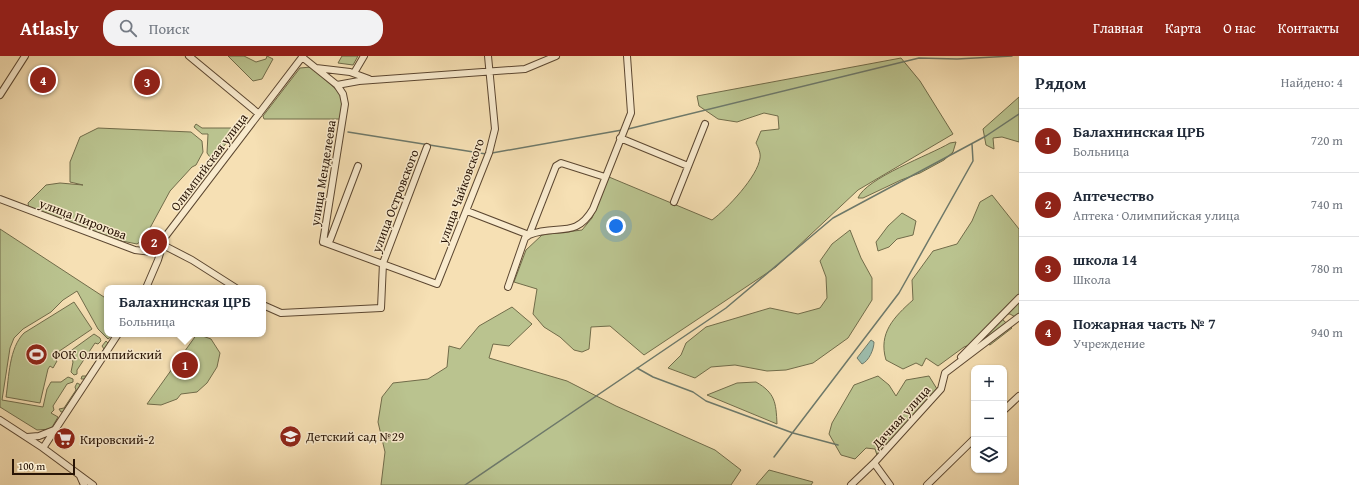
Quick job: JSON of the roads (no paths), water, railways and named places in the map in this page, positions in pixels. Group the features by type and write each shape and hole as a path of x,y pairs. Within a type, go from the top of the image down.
{"street":[{"path":"0,95 25,56"},
{"path":"189,56 259,114"},
{"name":"Олимпийская улица","path":"147,285 165,237 302,56"},
{"name":"улица Менделеева","path":"302,56 337,85 343,94 346,104 323,242 330,240 358,166"},
{"path":"354,73 364,56"},
{"name":"улица Чайковского","path":"383,263 437,284 489,153 495,128 488,56"},
{"path":"337,85 349,85 359,81 490,73 525,69 556,56"},
{"path":"508,287 525,238 541,230 578,227 587,219 593,209 630,113 627,56"},
{"path":"316,68 354,73 373,80"},
{"path":"343,94 349,85"},
{"path":"674,202 705,124"},
{"path":"620,138 688,166"},
{"name":"улица Островского","path":"383,263 427,147"},
{"path":"529,235 556,166 560,163 605,177"},
{"name":"улица Пирогова","path":"0,199 135,250 160,253"},
{"path":"467,211 529,235"},
{"path":"266,306 281,313 381,308 383,263 323,242"},
{"path":"163,245 192,260 231,285"},
{"path":"945,373 1019,298"},
{"path":"945,373 1019,317"},
{"path":"43,448 116,337"},
{"name":"Дачная улица","path":"850,485 874,463 941,389 945,373"},
{"path":"1007,407 1019,396"},
{"path":"0,420 43,448 93,485"},
{"path":"26,437 39,436 56,429"},
{"path":"927,485 971,442"},
{"path":"874,463 890,485"},
{"path":"80,476 84,485"}],"waterway":[{"path":"628,129 919,58 957,59 1012,56"},
{"path":"465,485 726,308 833,218 986,136 1019,114"},
{"path":"492,153 622,130"},
{"path":"348,132 486,154"},
{"path":"774,457 899,293 973,161 972,144"},
{"path":"637,368 653,377 693,392 706,401 793,433 838,445"}],"place":[{"name":"Пожарная часть № 7","path":"43,80"},
{"name":"школа 14","path":"147,82"},
{"name":"Аптечество","path":"154,242"},
{"name":"ФОК Олимпийский","path":"37,354"},
{"name":"Балахнинская ЦРБ","path":"185,365"},
{"name":"Детский сад №29","path":"290,436"},
{"name":"Кировский-2","path":"65,439"}]}
